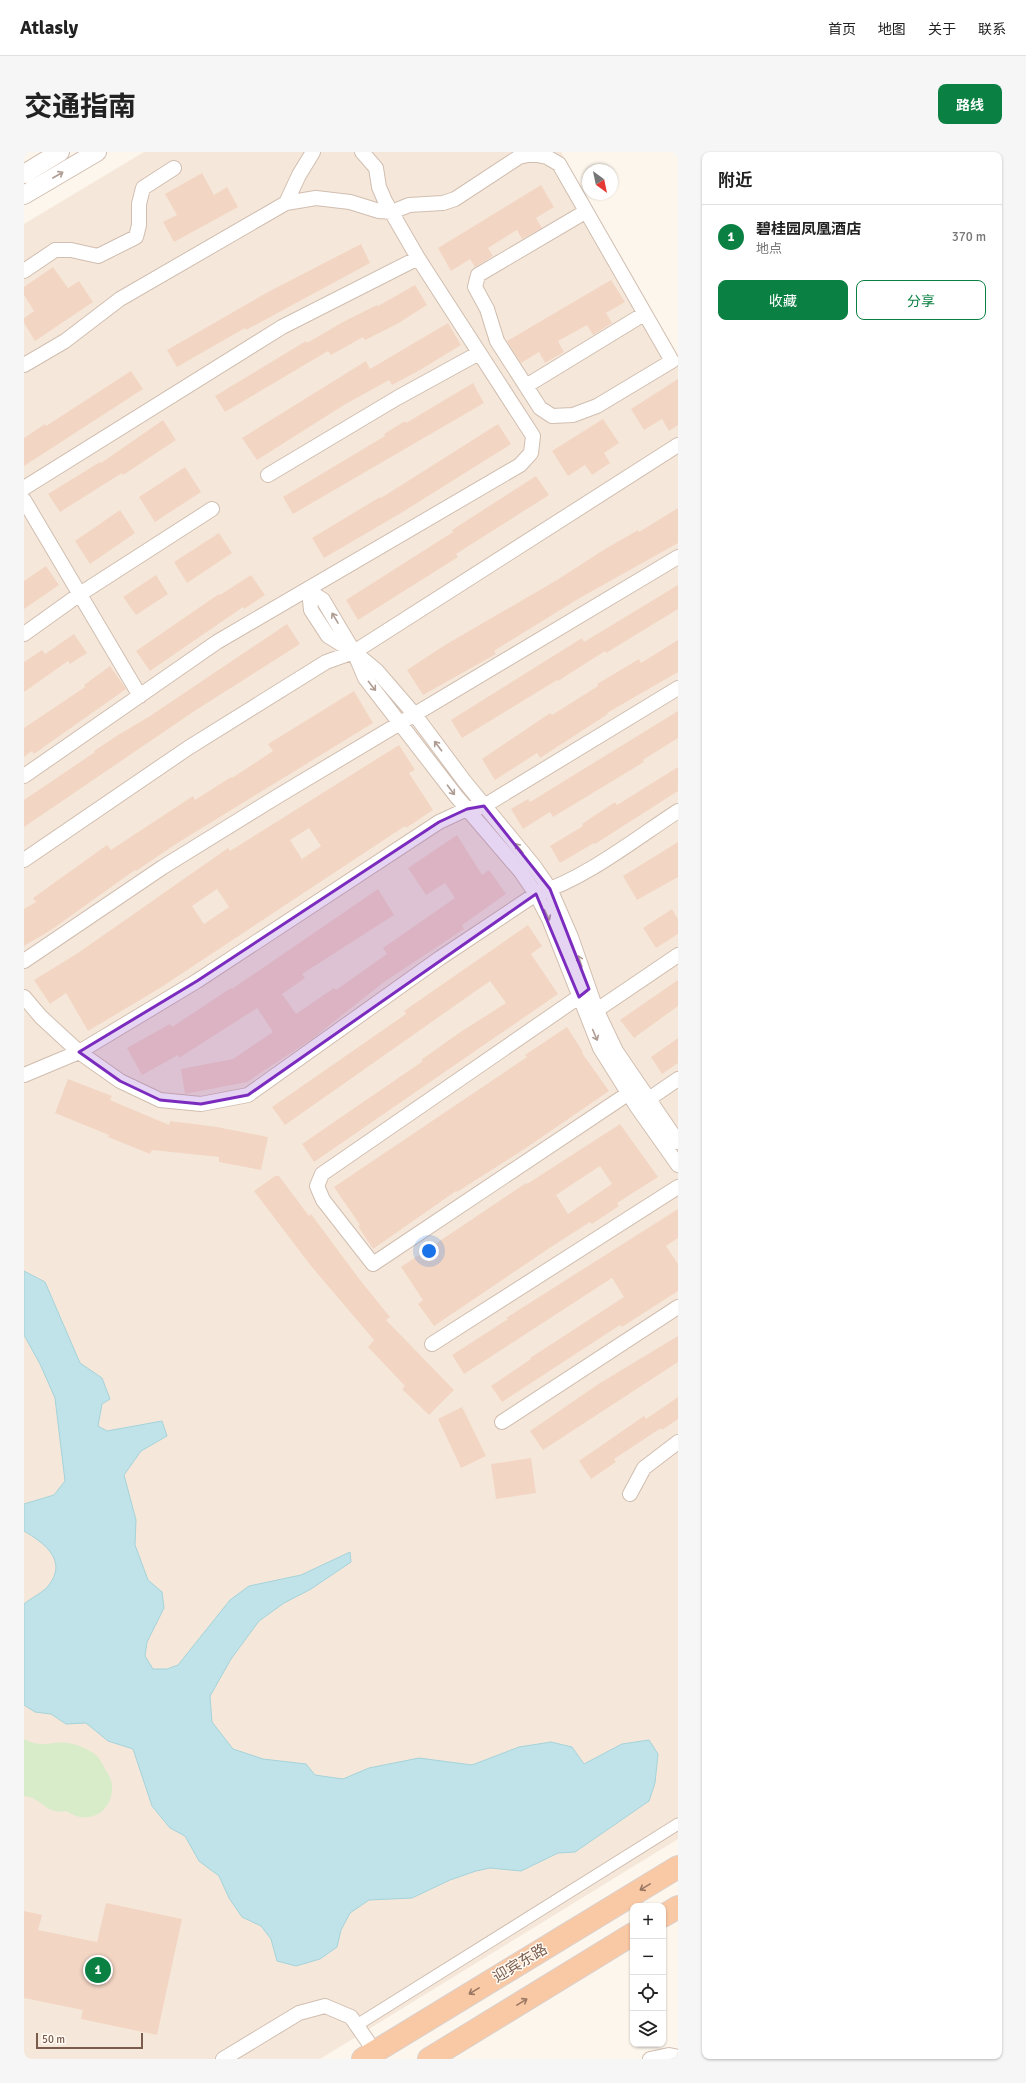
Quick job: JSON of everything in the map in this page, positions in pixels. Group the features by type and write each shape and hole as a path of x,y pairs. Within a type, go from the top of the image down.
{"highway":[{"name":"迎宾东路","path":"369,2055 678,1867"},
{"path":"666,1914 678,1907"},
{"path":"429,2059 453,2053 630,1936"}],"street":[{"path":"24,174 60,152"},
{"path":"24,195 97,152"},
{"path":"286,203 299,175 313,152"},
{"path":"24,776 217,642 309,590 520,465 531,453 533,436 418,258 379,187 376,168 362,152"},
{"path":"24,365 65,341 120,299 286,203 316,198 350,202 379,211 392,212 410,205 443,203 456,199 519,157 532,154 548,157 559,164 585,212 672,361 597,406 573,415 552,416 540,408 497,342 487,309 475,288 478,275 585,212"},
{"path":"24,271 55,250 71,250 98,256 136,237 139,225 139,204 143,188 174,168"},
{"path":"24,488 282,327 418,258"},
{"path":"526,386 644,314"},
{"path":"268,475 397,398 479,352"},
{"path":"24,860 201,740 326,662 354,652 678,446"},
{"path":"24,500 140,696"},
{"path":"24,634 80,594 212,509"},
{"path":"24,961 163,867 278,796 401,724 678,557"},
{"path":"309,590 323,600 354,652 365,678 467,809 521,872 536,894 584,993 592,1013 600,1048 634,1090 663,1147 678,1165"},
{"path":"354,652 377,671 415,715 484,806 534,866 550,890 571,937 584,993"},
{"path":"24,1075 79,1052 197,981 439,822 467,809 484,806 678,688"},
{"path":"24,997 41,1017 79,1052 120,1081 160,1100 200,1104 248,1095 440,958 536,894 550,890 584,872 678,811"},
{"path":"592,1013 678,955"},
{"path":"584,993 322,1174 317,1186 323,1200 373,1264 634,1090"},
{"path":"642,1104 678,1079"},
{"path":"642,1104 678,1142"},
{"path":"432,1344 678,1187"},
{"path":"502,1422 678,1307"},
{"path":"630,1494 644,1468 678,1442"},
{"path":"357,2025 678,1824"},
{"path":"223,2059 299,2013 325,2006 351,2017 357,2025 369,2055"},
{"path":"650,2059 669,2055 678,2057"}],"highlighted area":[{"path":"484,806 550,889 589,989 579,997 536,894 248,1095 201,1104 160,1100 120,1081 79,1052 197,981 439,822 467,809"}],"shaded area":[{"path":"144,152 561,152 582,190 582,200 588,200 678,362 678,1839 320,2059 24,2059 24,224"}],"green space":[{"path":"24,1739 40,1744 72,1744 83,1747 97,1756 109,1775 112,1784 111,1795 104,1810 90,1817 83,1817 66,1811 53,1811 36,1800 24,1796"}],"water":[{"path":"24,1271 45,1282 80,1363 102,1378 110,1399 102,1404 98,1426 107,1431 162,1421 167,1436 141,1451 124,1475 136,1520 135,1545 148,1580 162,1592 164,1608 147,1642 145,1656 153,1669 167,1669 178,1665 230,1600 249,1586 301,1575 350,1552 351,1562 311,1589 284,1603 259,1621 231,1659 210,1696 212,1722 233,1749 263,1759 306,1764 315,1775 343,1779 369,1768 419,1758 472,1765 519,1747 551,1742 572,1747 584,1764 622,1744 649,1740 658,1754 655,1783 649,1801 575,1852 558,1853 521,1871 490,1868 476,1871 450,1880 412,1898 369,1900 350,1913 341,1930 337,1947 320,1959 296,1966 277,1961 271,1939 261,1926 242,1917 229,1898 219,1876 199,1861 185,1836 170,1828 152,1806 133,1749 108,1741 86,1723 66,1724 51,1714 35,1712 24,1705 24,1604 47,1588 54,1576 56,1568 55,1560 46,1547 24,1531 24,1504 54,1495 65,1481 55,1398 40,1364 24,1335"}],"building":[{"path":"202,173 214,195 227,187 238,207 174,242 163,222 177,215 165,194"},
{"path":"541,185 554,207 536,218 542,228 522,239 517,230 488,248 493,256 475,267 470,259 451,271 438,248"},
{"path":"361,244 370,263 246,330 245,328 177,367 167,350 268,292"},
{"path":"53,267 68,288 79,281 93,302 35,341 24,323 24,318 34,311 24,295 24,287"},
{"path":"611,280 625,302 606,313 612,323 593,335 587,325 558,341 564,352 545,363 539,352 521,363 507,341"},
{"path":"415,285 427,305 397,324 365,340 363,337 331,355 328,351 225,412 215,396 306,341 307,343 343,322 377,305 378,306"},
{"path":"448,323 461,345 420,370 392,385 389,380 344,405 257,460 242,438 366,361 370,369"},
{"path":"131,371 143,389 24,466 24,438 45,424 46,426"},
{"path":"678,379 678,425 669,431 662,419 644,430 631,409"},
{"path":"473,383 484,403 293,514 283,497 385,436 384,434 405,421 406,423"},
{"path":"603,419 619,443 604,453 610,463 592,475 585,465 568,476 552,451"},
{"path":"163,420 176,440 123,475 122,473 60,512 48,494 100,462 101,463"},
{"path":"498,424 511,444 401,513 324,558 312,538 380,497 381,498"},
{"path":"185,467 201,492 155,522 139,497"},
{"path":"536,476 549,495 456,554 458,557 358,620 346,600 453,532 452,530"},
{"path":"678,508 678,543 578,599 494,651 496,654 423,695 407,670 445,645 557,580 605,549 638,530 639,532"},
{"path":"120,510 135,533 90,564 75,541"},
{"path":"219,533 232,553 187,583 174,562"},
{"path":"46,566 59,585 24,609 24,581"},
{"path":"156,575 168,594 136,615 123,597"},
{"path":"251,575 265,595 244,609 243,607 150,671 136,651 219,594 220,595"},
{"path":"678,585 678,609 606,653 605,651 558,681 557,680 462,738 451,720 582,638 584,642"},
{"path":"287,624 300,644 196,710 24,827 24,800 95,752 94,751 150,716"},
{"path":"74,634 87,653 70,664 68,661 24,692 24,662 42,650 45,654"},
{"path":"678,640 678,672 607,713 608,714 540,758 537,753 495,780 482,759 550,713 552,715 598,686 597,684 639,659 641,663"},
{"path":"110,666 126,689 34,754 32,751 24,757 24,728 85,687 84,685"},
{"path":"354,691 373,723 176,844 136,871 135,870 51,930 24,946 24,909 36,902 33,898 107,845 111,850 193,796 195,800 231,777 232,778 273,751 268,744"},
{"path":"678,711 678,738 643,760 644,762 553,817 550,812 523,829 511,809 528,799 530,802"},
{"path":"399,745 415,770 409,773 433,810 406,828 405,826 160,988 88,1031 66,993 50,1004 34,980 78,953 228,848 230,851","holes":["309,828 321,846 302,859 290,840","217,889 229,907 204,924 192,906"]},
{"path":"678,767 678,791 595,844 594,843 560,863 550,846 583,826 582,824 615,802 617,805"},
{"path":"457,835 482,875 489,870 506,894 462,925 464,929 384,982 312,1039 247,1082 185,1094 181,1069 233,1059 273,1032 257,1008 179,1058 178,1055 142,1075 127,1048 170,1024 172,1027 231,988 232,989 378,889 394,915 302,974 305,978 282,994 296,1014 334,988 336,990 387,954 383,948 455,898 445,883 426,895 408,868"},
{"path":"678,842 678,877 637,900 623,876"},
{"path":"672,909 678,919 678,934 656,948 643,928"},
{"path":"528,925 542,946 531,954 558,994 314,1162 302,1144 423,1061 421,1060 459,1033 506,1003 490,981 285,1125 272,1107 406,1014 404,1011"},
{"path":"678,980 678,1006 634,1038 620,1020"},
{"path":"567,1027 583,1052 582,1053 609,1091 526,1148 457,1192 456,1191 373,1249 358,1226 360,1225 334,1187 527,1057 525,1055"},
{"path":"678,1038 678,1063 662,1074 651,1057"},
{"path":"68,1079 112,1096 110,1100 169,1125 170,1121 217,1127 268,1137 261,1170 219,1162 219,1157 152,1150 150,1154 55,1113"},
{"path":"620,1124 658,1177 617,1203 619,1206 592,1224 590,1222 551,1247 434,1326 418,1304 423,1300 401,1267 526,1183 527,1184","holes":["600,1166 612,1184 568,1214 556,1195"]},
{"path":"275,1176 279,1176 309,1216 311,1214 360,1280 390,1317 386,1320 454,1390 429,1415 402,1389 405,1386 368,1347 374,1340 311,1266 254,1191"},
{"path":"678,1209 678,1238 666,1246 678,1264 678,1291 622,1327 620,1325 502,1402 491,1386 531,1359 530,1358 624,1297 612,1278 464,1374 452,1355 508,1319 506,1318"},
{"path":"678,1336 678,1362 543,1450 530,1431 600,1383"},
{"path":"678,1397 678,1419 662,1430 661,1428 614,1459 616,1462 591,1479 579,1461 644,1416 646,1419"},
{"path":"462,1407 486,1456 461,1468 438,1419"},
{"path":"531,1458 536,1493 496,1499 491,1464"},
{"path":"106,1903 182,1919 157,2035 81,2019 83,2010 24,1998 24,1911 42,1915 38,1930 97,1942"}],"place":[{"name":"碧桂园凤凰酒店","path":"98,1970"}]}
